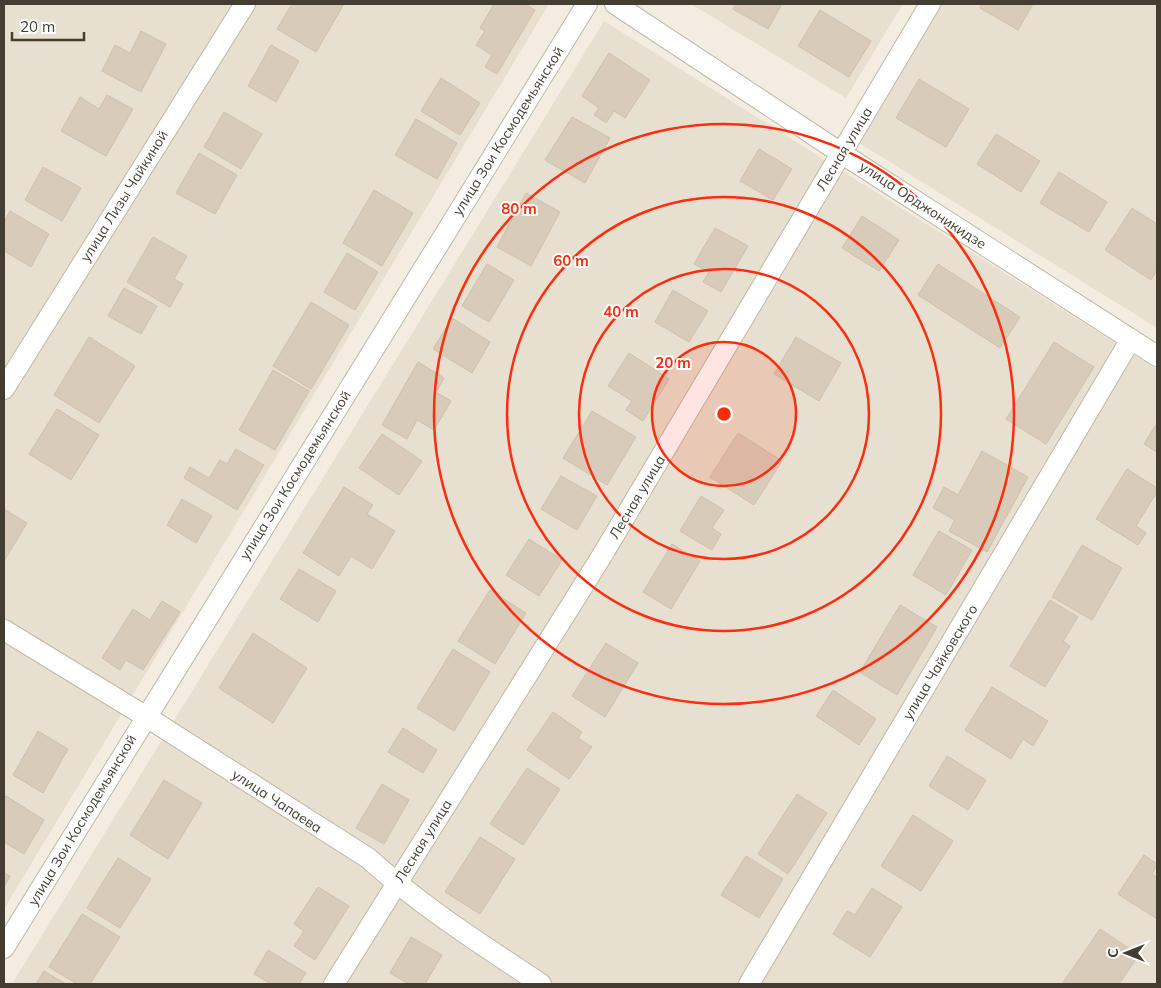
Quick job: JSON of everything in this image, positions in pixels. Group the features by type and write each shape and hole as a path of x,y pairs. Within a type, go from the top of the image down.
{"street":[{"name":"улица Лизы Чайкиной","path":"4,388 244,4"},
{"name":"улица Зои Космодемьянской","path":"4,948 145,716 587,4"},
{"name":"улица Орджоникидзе","path":"615,4 841,153 1157,356"},
{"name":"Лесная улица","path":"334,984 603,554 930,4"},
{"name":"улица Чайковского","path":"749,984 1131,339"},
{"name":"улица Чапаева","path":"4,630 145,716 368,858 396,884 434,913 541,984"}],"shaded area":[{"path":"4,4 549,4 4,909"},
{"path":"691,4 903,4 846,98"},
{"path":"929,4 1157,4 1157,328 848,136"},
{"path":"604,21 1157,369 1157,984 12,984"}],"building":[{"path":"292,4 344,4 316,52 277,29"},
{"path":"494,4 525,4 535,10 497,74 485,67 492,55 476,45 485,31 480,28"},
{"path":"736,4 782,4 768,29 733,9"},
{"path":"982,4 1033,4 1018,30 980,8"},
{"path":"820,10 871,41 849,77 798,46"},
{"path":"141,31 166,44 141,92 102,71 115,45 130,53"},
{"path":"271,45 299,61 276,102 248,86"},
{"path":"609,53 650,80 625,118 614,111 606,123 594,115 599,108 582,96"},
{"path":"441,78 480,103 460,135 421,111"},
{"path":"919,79 969,109 946,147 896,118"},
{"path":"107,95 133,109 106,156 61,131 80,97 99,109"},
{"path":"224,112 262,134 241,169 204,147"},
{"path":"572,117 610,138 585,183 545,160"},
{"path":"416,119 457,143 437,179 395,155"},
{"path":"996,134 1040,161 1021,192 977,164"},
{"path":"759,149 792,169 773,200 740,181"},
{"path":"199,153 237,175 215,214 176,193"},
{"path":"43,167 81,188 62,221 25,200"},
{"path":"1059,172 1107,202 1089,232 1040,203"},
{"path":"374,190 413,213 382,266 343,243"},
{"path":"526,193 560,212 531,266 497,247"},
{"path":"1132,208 1157,224 1157,270 1151,280 1105,250"},
{"path":"10,211 49,234 31,267 4,251 4,222"},
{"path":"862,216 899,240 879,271 842,248"},
{"path":"715,228 748,246 721,292 703,282 709,272 694,264"},
{"path":"153,237 187,256 174,279 183,284 170,307 127,282"},
{"path":"347,253 378,272 355,310 324,292"},
{"path":"487,264 514,280 489,322 462,306"},
{"path":"938,264 1020,317 1000,348 918,295"},
{"path":"124,288 157,306 141,334 108,316"},
{"path":"673,290 708,311 689,342 655,322"},
{"path":"311,302 349,325 311,389 273,366"},
{"path":"452,318 490,342 472,373 433,349"},
{"path":"89,337 135,366 99,423 54,395"},
{"path":"796,337 841,363 819,401 774,374"},
{"path":"1054,342 1094,367 1046,444 1006,419"},
{"path":"629,353 669,379 643,421 626,410 632,401 608,386"},
{"path":"418,362 444,378 436,392 451,401 434,430 417,420 407,439 382,425"},
{"path":"273,370 309,391 275,450 239,430"},
{"path":"57,409 99,435 71,480 29,454"},
{"path":"592,411 636,437 607,485 563,458"},
{"path":"1157,423 1157,452 1144,444"},
{"path":"738,433 782,461 754,505 710,477"},
{"path":"382,434 422,461 399,495 359,468"},
{"path":"236,449 264,465 237,510 184,478 190,467 209,478 220,460 227,464"},
{"path":"982,451 1028,477 987,552 949,531 955,520 933,508 944,487 958,495"},
{"path":"1127,469 1157,488 1157,492 1136,526 1146,533 1138,545 1096,519"},
{"path":"561,476 597,496 577,530 541,509"},
{"path":"344,487 373,505 367,514 395,531 372,569 351,556 339,576 303,553"},
{"path":"701,496 724,510 712,528 721,534 712,550 680,531"},
{"path":"182,499 212,516 196,543 167,525"},
{"path":"4,509 27,523 4,561"},
{"path":"939,531 972,550 946,595 913,575"},
{"path":"529,539 562,560 539,596 506,575"},
{"path":"672,544 700,561 671,609 643,592"},
{"path":"1082,545 1122,568 1092,620 1052,597"},
{"path":"299,569 336,591 318,622 280,599"},
{"path":"490,590 526,613 495,664 458,641"},
{"path":"1050,600 1078,617 1063,641 1070,646 1045,687 1010,666"},
{"path":"162,601 180,612 143,670 126,660 120,670 102,658 133,609 150,620"},
{"path":"900,605 937,627 897,695 860,672"},
{"path":"253,633 307,668 273,723 219,688"},
{"path":"606,643 638,663 605,717 572,696"},
{"path":"453,649 490,672 454,731 417,708"},
{"path":"992,687 1048,721 1033,746 1023,739 1011,759 965,730"},
{"path":"833,690 876,719 859,745 816,716"},
{"path":"553,712 582,732 578,738 592,747 569,779 527,750"},
{"path":"403,728 437,750 423,773 388,752"},
{"path":"38,731 68,749 43,793 13,775"},
{"path":"947,756 986,780 968,810 929,786"},
{"path":"527,768 560,789 523,845 490,824"},
{"path":"164,780 202,803 168,859 130,835"},
{"path":"382,784 409,800 384,844 356,828"},
{"path":"797,794 827,813 788,874 758,854"},
{"path":"6,796 44,820 24,854 4,842 4,799"},
{"path":"913,815 953,841 921,891 881,866"},
{"path":"480,837 515,859 480,914 445,892"},
{"path":"1144,855 1157,864 1152,874 1157,878 1157,919 1118,894"},
{"path":"746,856 783,879 759,918 721,895"},
{"path":"118,858 151,879 120,928 87,908"},
{"path":"4,873 10,876 4,887"},
{"path":"318,887 349,906 315,960 294,946 304,931 294,924"},
{"path":"872,888 902,907 870,957 833,934 847,911 855,915"},
{"path":"82,914 120,937 90,984 77,984 49,967"},
{"path":"1100,929 1139,955 1119,984 1062,984"},
{"path":"411,937 442,955 425,984 409,984 390,973"},
{"path":"268,950 306,973 299,984 271,984 254,974"},
{"path":"44,971 66,984 36,984"}]}
